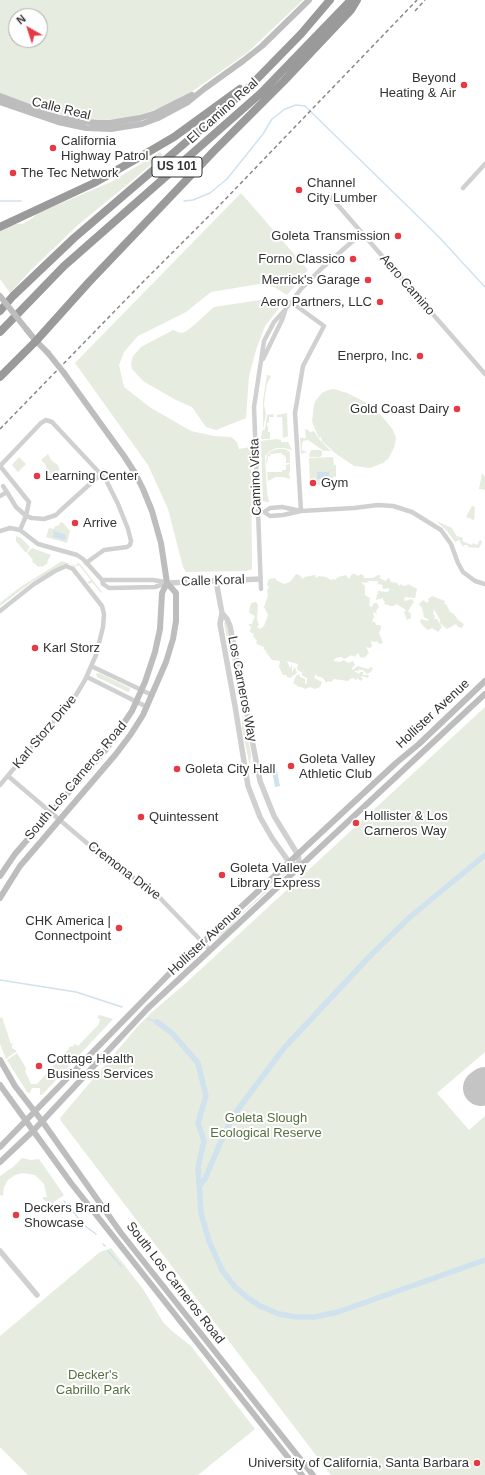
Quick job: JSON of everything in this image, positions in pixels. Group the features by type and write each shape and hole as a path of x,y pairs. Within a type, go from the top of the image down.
{"highway":[{"name":"El Camino Real","path":"0,311 74,238 253,83 301,34 330,0"},
{"name":"El Camino Real","path":"0,332 64,266 261,93 351,0"},
{"path":"0,377 36,341 89,282 214,151 284,81 351,10 357,0"},
{"path":"0,226 94,183 174,137 238,90 253,83"}],"main road":[{"name":"Calle Real","path":"0,96 59,118 96,123 110,123 140,118 172,106 204,88 243,62 262,46 309,0"},
{"name":"Calle Real","path":"0,102 72,126 111,129 142,124 158,118 188,102 204,88"},
{"name":"South Los Carneros Road","path":"0,296 64,373 124,456 143,489 152,511 161,543 167,583 176,593 176,621 173,639 166,662 147,707 131,734 116,754 20,866 0,898"},
{"name":"South Los Carneros Road","path":"0,876 15,854 107,748 137,702 155,652 160,629 162,593 167,583"},
{"name":"Hollister Avenue","path":"0,1147 27,1121 132,1011 203,942 396,763 419,744 485,681"},
{"name":"Hollister Avenue","path":"0,1162 34,1130 148,1008 485,694"},
{"name":"South Los Carneros Road","path":"0,1060 15,1086 42,1121 133,1249 311,1474"},
{"name":"South Los Carneros Road","path":"0,1085 71,1183 302,1475"}],"street":[{"path":"463,188 485,164"},
{"name":"Aero Camino","path":"329,196 485,374"},
{"name":"Camino Vista","path":"261,589 254,407 265,338 274,322 316,273 362,233"},
{"path":"291,302 324,326 302,366 301,384 295,413 301,511"},
{"name":"Camino Vista","path":"261,364 282,320 285,310"},
{"path":"0,531 10,528 20,530 26,516 28,502 0,466 41,422 46,420 52,422 107,482 118,504 131,541 126,547 104,550 86,563"},
{"path":"3,486 16,507 26,516 44,519 56,515 101,474"},
{"path":"0,496 7,492"},
{"path":"264,512 270,516 301,511 378,505 393,506 412,512 441,530 451,544 463,572 475,581 485,584"},
{"path":"258,512 264,512 270,508 282,507 301,511"},
{"name":"Calle Koral","path":"20,530 38,544 77,555 102,580 103,584 109,588 155,587 167,583 260,579"},
{"name":"Karl Storz Drive","path":"0,611 30,587 63,567 70,567 104,610 103,627 96,656 87,677 76,695 0,785"},
{"name":"Los Carneros Way","path":"216,581 222,614 220,624 245,772 255,804 263,822 289,862"},
{"name":"Los Carneros Way","path":"222,614 227,619 230,626 260,781 274,816 298,855 300,867"},
{"path":"91,666 152,695"},
{"path":"87,677 147,707"},
{"path":"235,706 246,704"},
{"name":"Cremona Drive","path":"8,776 101,855 147,887 161,899 210,950"},
{"path":"289,862 300,867"},
{"path":"0,1251 37,1295"}],"green space":[{"path":"0,0 303,0 247,53 190,93 165,106 126,119 91,120 61,115 0,94"},
{"path":"160,152 163,155 78,225 31,270 10,293 0,279 0,231 14,224 22,224 38,213 111,182"},
{"path":"241,193 308,270 287,295 274,287 259,284 211,292 186,312 138,336 124,352 119,365 124,387 151,408 191,431 214,436 231,437 237,442 239,449 251,447 251,570 186,572 183,567 168,509 148,465 75,363"},
{"path":"260,300 280,307 265,326 256,350 249,376 246,418 216,430 206,427 192,407 176,400 143,381 132,369 131,363 133,356 141,347 173,330 181,333 185,332 214,307"},
{"path":"267,375 271,376 267,384 265,396 264,405 266,414 263,430 263,400"},
{"path":"334,389 347,393 367,403 381,415 393,430 396,438 394,448 388,459 383,463 370,468 354,466 335,453 322,441 321,437 319,438 312,422 314,405 322,393"},
{"path":"287,413 288,436 283,438 282,417 277,417 277,415"},
{"path":"273,414 274,417 269,417 269,422 267,423 268,432 270,432 270,439 261,439 262,431 265,429 267,415"},
{"path":"305,429 310,432 314,431 319,439 331,451 324,451 308,440 303,441 302,444 302,450 307,452 301,454 300,438 306,438"},
{"path":"276,439 281,440 281,442 288,442 292,450 276,448 265,456 267,493 269,502 267,502 263,501 261,441"},
{"path":"285,449 290,452 290,463 286,463 286,458 282,455 282,453 270,454 266,463 267,455 271,451"},
{"path":"311,450 322,451 322,455 320,457 310,457 309,455"},
{"path":"48,454 51,460 58,465 59,472 55,474 49,473 45,464 41,460"},
{"path":"19,457 26,464 18,472 12,465"},
{"path":"333,457 334,465 336,465 336,477 333,477 334,485 310,485 309,458"},
{"path":"290,464 290,479 276,477 268,481 267,472 282,472 282,470 286,470 286,465"},
{"path":"482,473 485,477 485,490 479,489"},
{"path":"472,506 475,507 474,520 466,517"},
{"path":"436,521 452,528 459,540 455,542 447,531"},
{"path":"61,522 70,531 67,543 46,537 49,528 54,529 55,526 58,526"},
{"path":"16,536 21,538 30,547 27,552 25,552 16,541"},
{"path":"457,536 463,538 462,541 472,545 473,543 477,545 480,540 482,542 479,548 468,547 468,545 464,545 463,547"},
{"path":"32,548 51,555 47,562 48,563 42,567 38,567 32,562 33,560 27,553"},
{"path":"62,561 76,566 78,563 80,564 102,592 101,593 92,582 89,584 88,582 91,580 79,565 75,567 70,564 65,564 33,581 0,606 0,603 19,588"},
{"path":"296,574 303,579 304,577 315,575 316,578 319,576 326,577 331,580 335,580 338,577 346,575 349,579 352,574 358,576 361,574 364,578 373,578 378,575 381,576 379,578 386,581 389,578 391,582 397,583 399,586 401,584 406,586 408,584 417,589 415,598 405,597 404,599 405,601 412,599 414,602 408,611 411,614 411,618 407,620 404,612 406,610 403,608 396,604 391,606 384,604 385,602 383,598 376,600 377,594 379,594 377,592 387,592 390,590 388,588 382,588 383,585 378,584 378,581 369,581 366,583 361,582 365,586 365,595 370,598 369,606 372,607 374,603 377,603 379,607 376,611 377,614 373,612 374,617 372,622 375,622 376,625 381,626 379,633 383,643 379,644 377,641 371,641 372,647 366,647 369,653 364,658 360,657 358,653 354,657 352,655 344,659 341,657 336,658 333,661 340,662 344,660 348,663 353,661 355,665 352,670 358,666 368,669 371,667 373,668 371,672 367,674 360,669 358,671 354,671 359,674 360,672 363,672 363,675 369,675 368,678 362,676 361,677 363,679 360,681 358,678 356,680 353,678 348,681 334,679 331,682 328,681 326,683 323,678 317,676 316,674 314,678 322,682 320,687 315,689 310,687 305,689 293,683 296,676 299,674 300,677 305,679 305,683 307,684 307,677 306,678 302,675 302,672 297,669 298,664 287,661 290,668 292,665 292,672 295,667 297,673 290,678 287,677 287,675 283,675 279,667 280,661 272,660 266,650 264,650 264,647 256,643 257,641 253,636 254,634 250,632 251,626 249,626 249,624 252,624 255,616 249,612 251,603 256,602 258,605 257,619 259,625 257,627 260,629 264,626 268,615 264,607 268,596 267,590 269,588 267,584 269,579 275,578 284,584 290,582"},
{"path":"432,596 445,601 444,604 446,604 450,612 464,624 462,628 458,627 456,624 447,629 440,623 434,609 434,619 437,619 442,627 438,632 432,628 428,630 424,627 420,622 421,619 429,620 424,617 422,608 419,604 423,600 427,603 429,601 428,599"},
{"path":"225,621 229,628 235,661 233,662 229,650 224,623"},
{"path":"99,673 130,688 130,691 128,692 97,677 96,674"},
{"name":"Goleta Slough Ecological Reserve","path":"485,707 485,1052 437,1093 469,1130 485,1116 485,1475 331,1475 60,1118 138,1026 152,1012 187,982"},
{"path":"243,714 251,754 250,767 242,728"},
{"path":"286,872 287,873 238,918 222,936 214,939"},
{"path":"99,1015 113,1019 42,1095 40,1095 40,1088 32,1088 30,1093 27,1092 7,1060 17,1053 26,1068 25,1071 31,1084 37,1084 70,1046 72,1047 75,1044 78,1046 99,1024 100,1019 97,1018"},
{"path":"2,1017 11,1044 15,1043 12,1045 12,1048 17,1051 6,1059 0,1044 0,1018"},
{"path":"22,1158 31,1160 39,1159 64,1195 51,1204 46,1202 43,1199 43,1197 47,1197 44,1184 35,1175 23,1173 15,1175 8,1180 4,1187 3,1196 0,1195 0,1176 13,1167"},
{"name":"Decker's Cabrillo Park","path":"111,1248 143,1289 163,1322 191,1346 255,1429 198,1475 28,1475 0,1447 0,1336 100,1252"}],"water":[{"path":"317,472 329,472 329,478 317,479"},
{"path":"54,531 66,535 65,540 53,537"},
{"path":"276,766 280,786 275,787 270,767"}],"waterway":[{"path":"184,201 193,200 210,193 227,179 263,134 272,119 285,109 296,105 305,106 438,236 485,287"},
{"path":"0,201 21,201"},
{"path":"199,1186 205,1179 224,1134 236,1112 284,1048 370,956 410,917 485,855"},
{"path":"0,980 76,992 122,1007"},
{"path":"148,1019 157,1022"},
{"path":"157,1022 172,1033 198,1063 206,1096 198,1123 204,1141 198,1167 201,1213 209,1241 222,1270 235,1287 248,1298 260,1306 279,1314 296,1317 314,1317 338,1312 485,1260"},
{"path":"64,1201 85,1226 96,1234"},
{"path":"108,1251 121,1266"}],"runway":[{"path":"481,1088 485,1085"}],"railway":[{"path":"0,429 216,209 417,0"},
{"path":"415,11 425,0"}],"place":[{"name":"Beyond Heating & Air","path":"464,85"},
{"name":"California Highway Patrol","path":"53,148"},
{"name":"The Tec Network","path":"13,173"},
{"name":"Channel City Lumber","path":"299,190"},
{"name":"Goleta Transmission","path":"398,236"},
{"name":"Forno Classico","path":"353,259"},
{"name":"Merrick's Garage","path":"368,280"},
{"name":"Aero Partners, LLC","path":"380,302"},
{"name":"Enerpro, Inc.","path":"420,356"},
{"name":"Gold Coast Dairy","path":"457,409"},
{"name":"Learning Center","path":"37,476"},
{"name":"Gym","path":"313,483"},
{"name":"Arrive","path":"75,523"},
{"name":"Karl Storz","path":"35,648"},
{"name":"Goleta Valley Athletic Club","path":"291,766"},
{"name":"Goleta City Hall","path":"177,769"},
{"name":"Quintessent","path":"141,817"},
{"name":"Hollister & Los Carneros Way","path":"356,823"},
{"name":"Goleta Valley Library Express","path":"222,875"},
{"name":"CHK America | Connectpoint","path":"119,928"},
{"name":"Cottage Health Business Services","path":"39,1066"},
{"name":"Deckers Brand Showcase","path":"16,1215"},
{"name":"University of California, Santa Barbara","path":"477,1463"}]}
